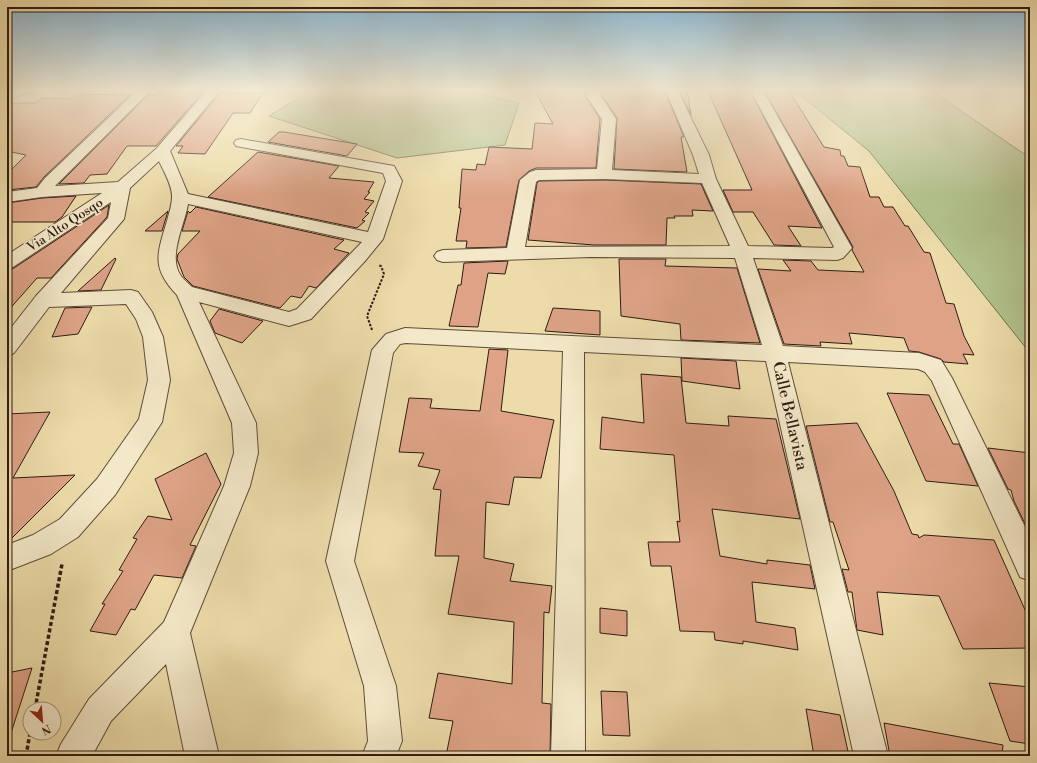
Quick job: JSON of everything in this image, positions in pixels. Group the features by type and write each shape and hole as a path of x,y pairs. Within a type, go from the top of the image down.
{"street":[{"path":"42,192 109,125"},
{"name":"Via Alto Qosqo","path":"7,263 122,187 162,151 184,125"},
{"path":"604,174 608,125"},
{"name":"Calle Bellavista","path":"687,125 701,155 708,179 742,252 775,354 871,756"},
{"path":"443,256 515,252 742,252 837,254 842,248 776,125"},
{"path":"185,292 289,319 304,314 359,258 374,238 394,181 389,169 241,143"},
{"path":"74,756 100,710 175,632 237,486 246,453 244,423 185,292 171,276 167,264 167,253 180,197 169,165 162,151"},
{"path":"515,252 528,180 536,175 604,174 708,179"},
{"path":"7,197 42,192 122,187 116,219 43,301 7,348"},
{"path":"180,197 374,238"},
{"path":"7,558 41,545 69,528 106,487 150,422 159,380 154,337 144,317 131,297 43,301"},
{"path":"379,756 385,741 380,686 340,561 383,350 393,339 405,335 919,361 933,366 941,378 1030,567"},
{"path":"568,756 574,343"},
{"path":"175,632 202,756"}],"path":[{"path":"359,258 381,266 384,274 367,316 372,331 393,339"},
{"path":"37,701 69,528"},
{"path":"26,756 29,741"}],"green space":[{"path":"295,125 512,125 505,145 397,158"},
{"path":"837,125 981,125 1030,158 1030,353 869,151"}],"building":[{"path":"7,125 99,125 44,177 36,187 7,190 7,174 26,155 7,151"},
{"path":"118,125 175,125 156,146 127,146 107,174 90,175 84,183 59,184"},
{"path":"194,125 225,125 205,154 178,153 183,146 176,146"},
{"path":"535,125 600,125 596,168 536,168 529,171 519,180 506,247 466,248 467,241 456,241 461,208 459,208 462,169 476,170 477,164 485,165 489,147 532,149"},
{"path":"617,125 679,125 684,137 681,137 687,172 614,169"},
{"path":"723,125 768,125 822,228 788,226 801,246 774,245 753,212 733,212 723,190 752,190"},
{"path":"783,125 810,125 824,147 840,150 841,156 844,156 848,166 860,167 870,197 879,197 884,207 893,207 905,226 908,226 924,252 930,253 946,303 954,304 964,336 974,355 963,354 968,364 944,362 941,359 919,352 909,351 904,338 849,333 852,344 820,342 821,346 784,344 758,269 791,271 783,260 811,261 818,270 864,272 852,250 853,247"},
{"path":"279,132 357,144 347,156 268,142"},
{"path":"258,152 339,166 329,178 374,182 368,192 370,192 364,199 374,201 365,212 369,213 362,220 365,221 357,228 208,197"},
{"path":"604,180 701,184 713,211 692,210 693,216 674,216 675,218 667,218 666,245 594,245 528,240 537,183 539,181"},
{"path":"76,196 62,217 55,222 7,222 7,203 42,198"},
{"path":"109,205 107,217 51,278 37,278 7,312 7,270 14,268"},
{"path":"196,207 344,240 334,249 349,253 316,288 309,286 301,298 291,296 280,308 193,286 184,277 177,259 178,254 200,231 182,231 188,211 190,213"},
{"path":"168,211 162,231 145,231"},
{"path":"115,258 116,259 101,290 78,291"},
{"path":"619,259 666,259 665,266 737,268 760,343 681,340 680,324 621,316"},
{"path":"508,261 505,274 488,273 478,327 449,326 458,285 461,285 464,263"},
{"path":"92,307 78,334 52,337 65,308"},
{"path":"553,308 600,311 600,335 545,331"},
{"path":"219,309 263,321 242,343 215,333 210,321"},
{"path":"489,349 508,350 501,411 554,420 541,478 514,477 509,505 486,502 484,558 514,564 510,581 552,586 549,613 544,612 542,703 551,704 550,756 446,756 453,721 429,718 438,673 512,684 514,622 448,614 459,556 435,556 441,490 433,489 440,470 418,466 424,453 399,452 409,398 432,399 430,408 480,411"},
{"path":"681,358 736,361 740,389 682,381"},
{"path":"641,374 681,377 686,423 729,426 728,416 776,419 800,519 712,509 720,556 767,564 767,560 810,565 815,589 752,582 756,622 795,628 798,650 743,641 743,644 715,640 714,632 680,631 671,566 651,566 648,542 680,542 677,521 680,522 674,455 600,449 602,417 644,423"},
{"path":"887,393 929,395 953,444 959,444 978,486 926,481"},
{"path":"50,412 13,478 75,475 7,543 7,414"},
{"path":"857,423 894,491 912,534 918,535 919,538 924,535 994,540 1030,621 1030,648 963,649 939,596 877,592 883,635 857,630 852,592 848,592 842,569 849,570 833,522 830,522 806,426"},
{"path":"988,448 1030,453 1030,534 1014,501 1011,490 1008,489"},
{"path":"206,453 221,484 190,545 196,546 182,578 154,575 135,610 131,609 116,635 90,631 105,604 102,604 123,571 119,570 137,539 133,538 148,516 172,520 155,479"},
{"path":"600,608 627,611 627,636 600,633"},
{"path":"32,668 11,733 7,732 7,673"},
{"path":"989,683 1030,687 1030,744 1010,741"},
{"path":"601,691 627,692 630,736 603,735"},
{"path":"806,709 840,715 849,756 814,756"},
{"path":"884,723 1003,745 1002,756 890,756"}]}
